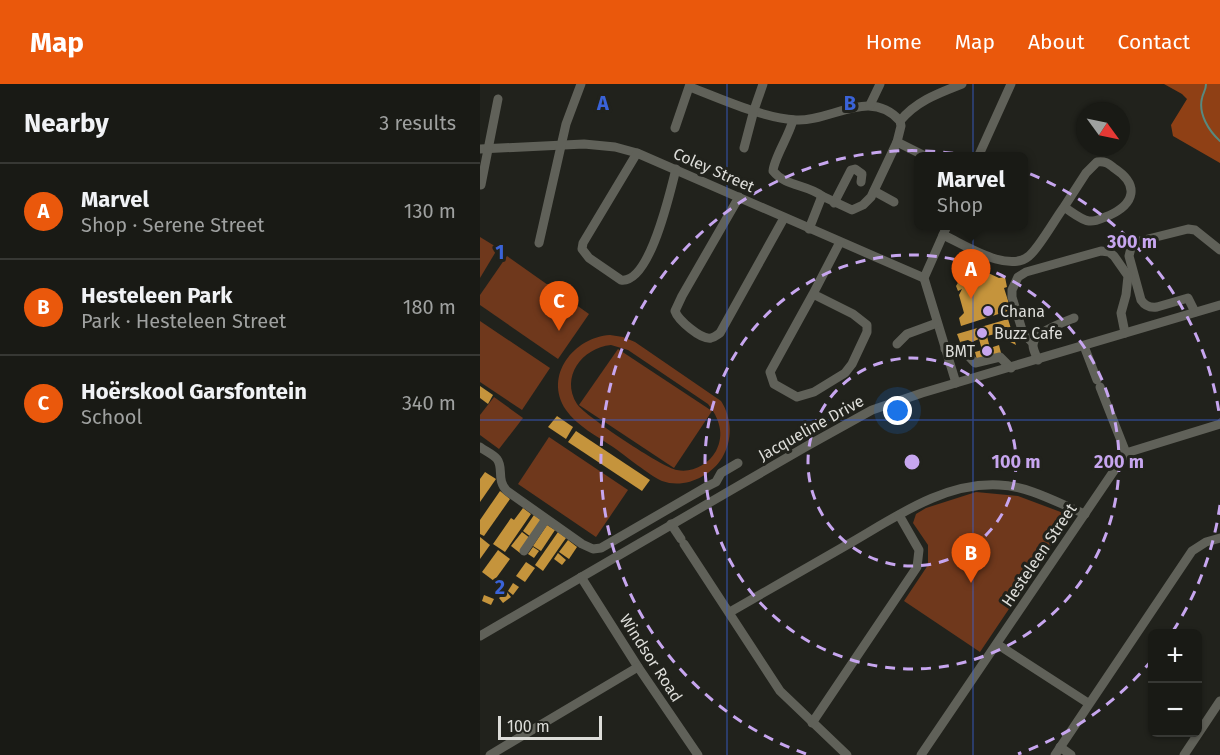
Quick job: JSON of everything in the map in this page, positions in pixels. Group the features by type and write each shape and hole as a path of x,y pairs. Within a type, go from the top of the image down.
{"street":[{"path":"744,148 763,84"},
{"path":"870,105 880,84"},
{"path":"900,121 909,111 929,97 962,84"},
{"path":"980,152 1011,84"},
{"path":"675,128 690,86 754,110 793,120 806,120 870,105 884,109 900,121 901,126 897,142 867,202 852,210 810,188 798,186 781,178 773,171 793,120"},
{"path":"539,243 561,144 579,88"},
{"path":"481,185 483,149 498,99"},
{"path":"897,142 917,152"},
{"name":"Coley Street","path":"483,149 561,144 600,145 637,153 924,278"},
{"path":"637,153 583,243 582,249 589,258 621,280 626,281 634,277 657,237 676,169"},
{"path":"943,235 1004,263 1020,261 1030,256 1086,173 1097,162 1107,162 1124,174 1131,186 1130,197 1123,208 1095,221 1088,221 1064,207"},
{"path":"834,202 851,170 855,169 862,174 861,182"},
{"path":"874,191 894,202"},
{"path":"809,229 822,196"},
{"path":"739,197 675,311 681,321 705,337 711,338 720,333 784,218"},
{"path":"1195,312 1188,298 1157,308 1144,304 1129,256 1130,252 1136,242 1188,229 1195,231 1220,250"},
{"path":"945,230 924,278 956,383"},
{"path":"813,294 860,318 867,329 852,364 845,373 814,392 796,397 789,395 774,384 770,372 840,242"},
{"path":"1038,360 1033,343 1023,333 1012,297 1012,290 1018,277 1026,272 1101,251 1109,252 1128,276 1125,303 1121,313 1125,333"},
{"name":"Jacqueline Drive","path":"480,636 854,419 886,405 956,383 1220,305"},
{"path":"1033,343 1036,338 1053,327 1074,318"},
{"path":"897,344 907,334 937,323"},
{"path":"1084,346 1126,453 1220,423"},
{"path":"945,349 960,347 965,350 972,362 999,357 1011,368"},
{"path":"981,362 982,376"},
{"path":"480,447 496,457 499,462 502,486 582,544 593,549 601,548 716,482 721,473 738,463"},
{"name":"Hesteleen Street","path":"921,755 1126,453"},
{"path":"730,612 922,501 972,486 985,484 1020,488 1086,514"},
{"path":"812,723 917,567 919,550 899,515"},
{"path":"524,551 546,519"},
{"path":"672,524 780,691 847,755"},
{"path":"637,527 644,539"},
{"path":"1071,755 1057,751 1192,551 1206,542 1220,538"},
{"name":"Windsor Road","path":"581,577 638,667 698,755"},
{"path":"997,644 1088,704"},
{"path":"490,755 638,667"},
{"path":"1184,755 1220,701"}],"shaded area":[{"path":"1164,84 1220,84 1220,163 1173,136 1171,125 1187,99"},
{"path":"480,237 498,248 480,278"},
{"path":"507,256 589,314 558,359 480,305 480,295"},
{"path":"480,321 550,368 522,410 480,382"},
{"path":"610,335 635,342 721,401 729,422 728,444 722,458 711,471 696,480 687,482 662,481 571,416 560,397 558,384 560,372 574,351 597,337","holes":["611,345 628,350 712,409 720,426 719,445 713,456 704,464 683,471 669,467 608,430 577,404 572,394 571,384 573,374 583,358 601,347"]},
{"path":"618,349 712,411 674,468 579,405"},
{"path":"494,397 523,418 499,449 480,435 480,415"},
{"path":"549,437 628,490 596,537 518,484"},
{"path":"976,492 1018,496 1066,514 1068,521 980,652 904,601 928,565 928,545 913,523 916,514 926,508"}],"building":[{"path":"968,257 976,261 973,266 999,278 1005,277 1007,287 1004,288 1011,310 961,326 959,318 964,313 959,295 962,289 958,291 956,286 959,281 963,279 965,284 967,280 963,268"},
{"path":"1008,319 1016,345 995,334 987,336 990,348 999,345 1001,353 977,360 975,352 982,350 979,339 972,342 968,340 960,342 957,334"},
{"path":"480,386 493,395 488,404 480,398"},
{"path":"557,416 573,427 566,439 548,427"},
{"path":"576,431 650,480 642,491 568,442"},
{"path":"485,472 496,479 480,502 480,479"},
{"path":"500,491 510,499 484,536 480,534 480,520"},
{"path":"523,508 531,514 505,552 493,544 511,518 514,520"},
{"path":"534,515 542,521 531,537 523,531"},
{"path":"547,525 555,530 541,551 533,546"},
{"path":"522,532 530,538 520,553 511,546"},
{"path":"558,532 566,538 543,571 535,565"},
{"path":"480,537 490,545 480,559"},
{"path":"568,540 577,547 569,559 559,552"},
{"path":"533,547 539,551 534,558 528,554"},
{"path":"498,550 510,559 494,581 482,572"},
{"path":"558,553 566,560 562,565 554,559"},
{"path":"526,562 535,568 525,582 516,576"},
{"path":"513,583 519,587 513,595 508,591"},
{"path":"507,592 511,597 503,603 499,598"},
{"path":"484,595 494,599 491,605 482,601"}],"waterway":[{"path":"1206,84 1201,104 1203,116 1208,127 1220,141"}],"place":[{"name":"Marvel","path":"971,299"},
{"name":"Chana","path":"988,311"},
{"name":"Hoërskool Garsfontein","path":"559,331"},
{"name":"Buzz Cafe","path":"982,333"},
{"name":"BMT","path":"987,351"},
{"name":"Hesteleen Park","path":"971,583"}]}
